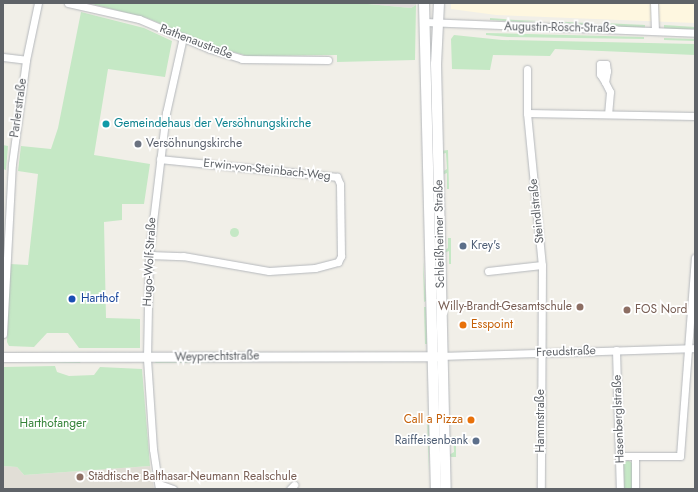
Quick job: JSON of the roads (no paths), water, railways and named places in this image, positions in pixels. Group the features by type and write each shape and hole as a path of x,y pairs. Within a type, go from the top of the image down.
{"main road":[{"name":"Schleißheimer Straße","path":"424,3 436,489"},
{"name":"Schleißheimer Straße","path":"439,3 436,64 446,489"}],"street":[{"name":"Parlerstraße","path":"3,334 4,270 12,164 26,60 38,3"},
{"name":"Rathenaustraße","path":"68,3 139,19 242,59 328,60"},
{"path":"654,3 655,31"},
{"name":"Augustin-Rösch-Straße","path":"425,22 511,27 695,33"},
{"name":"Hugo-Wolf-Straße","path":"159,487 154,449 147,358 149,255 166,113 183,37"},
{"path":"3,57 26,60"},
{"name":"Steindlstraße","path":"527,69 527,112 542,265 541,353"},
{"path":"605,82 610,92 608,114"},
{"path":"527,112 695,116"},
{"name":"Erwin-von-Steinbach-Weg","path":"149,255 183,256 270,271 315,268 338,262 341,256 340,184 337,177 160,159"},
{"path":"620,456 680,456 692,347 695,258"},
{"path":"488,271 542,265"},
{"name":"Freudstraße","path":"443,356 692,347"},
{"name":"Hasenberglstraße","path":"616,350 620,489"},
{"name":"Hammstraße","path":"541,353 541,489"},
{"name":"Weyprechtstraße","path":"3,357 147,358 443,356"},
{"name":"Hasenberglstraße","path":"635,456 635,489"},
{"path":"159,487 173,489"}],"place":[{"name":"Gemeindehaus der Versöhnungskirche","path":"106,124"},
{"name":"Versöhnungskirche","path":"138,144"},
{"name":"Krey's","path":"463,246"},
{"name":"Harthof","path":"72,299"},
{"name":"Willy-Brandt-Gesamtschule","path":"580,307"},
{"name":"FOS Nord","path":"627,310"},
{"name":"Esspoint","path":"463,325"},
{"name":"Call a Pizza","path":"471,420"},
{"name":"Raiffeisenbank","path":"476,441"},
{"name":"Städtische Balthasar-Neumann Realschule","path":"80,477"}],"park label":[{"name":"Harthofanger","path":"53,424"}]}
